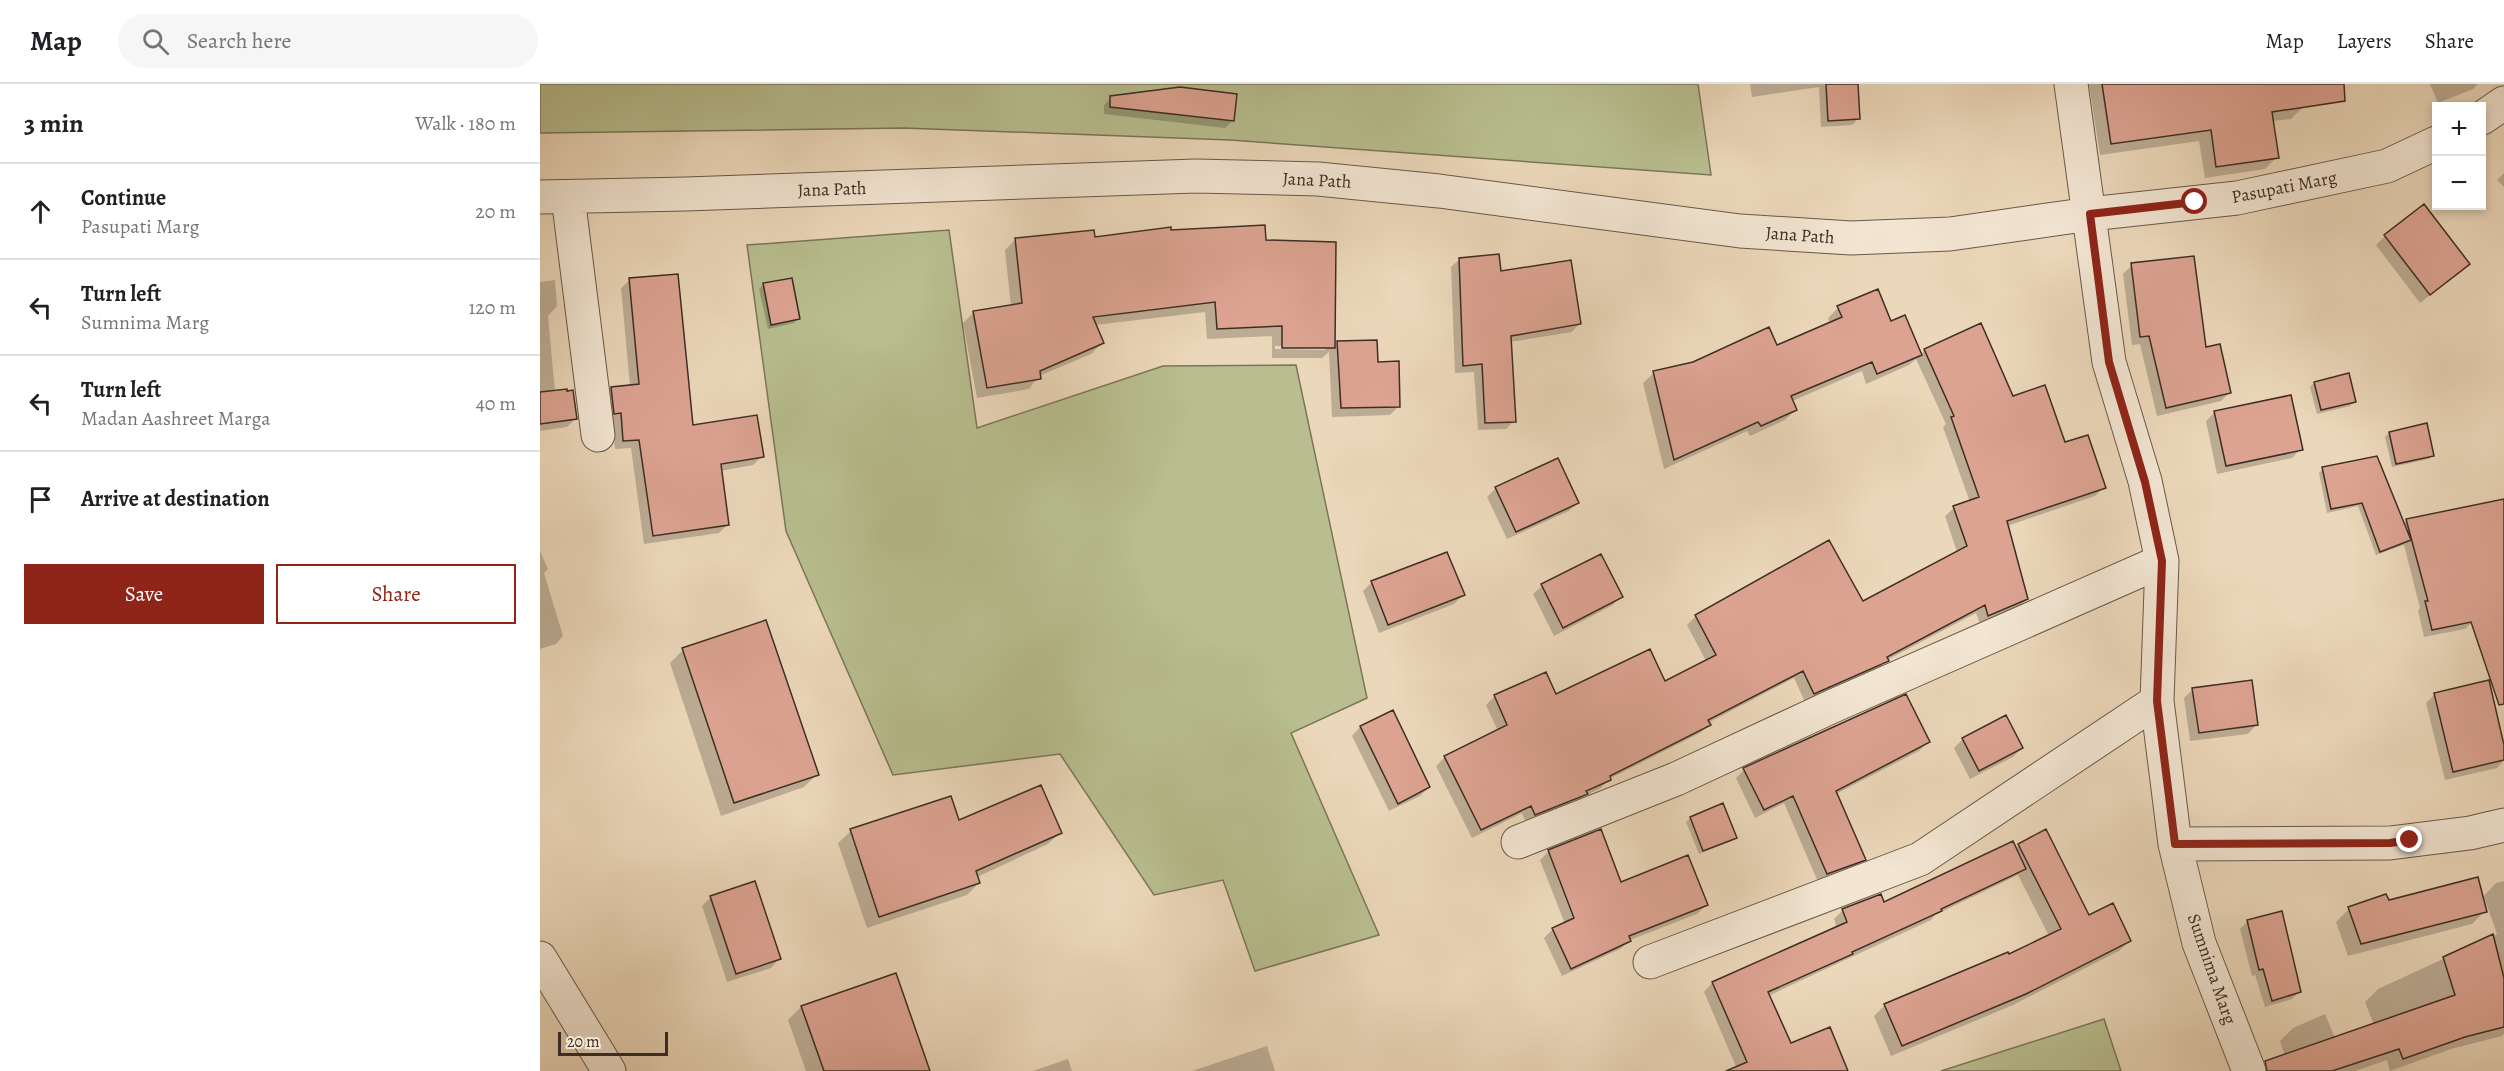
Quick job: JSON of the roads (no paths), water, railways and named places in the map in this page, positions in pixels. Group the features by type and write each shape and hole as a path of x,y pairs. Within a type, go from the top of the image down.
{"street":[{"name":"Sumnima Marg","path":"2071,84 2109,362 2145,482 2162,561 2157,701 2175,844 2199,943 2250,1071"},
{"path":"2486,115 2504,104"},
{"name":"Pasupati Marg","path":"2090,214 2236,198 2386,166 2432,145"},
{"name":"Jana Path","path":"554,197 686,195 1196,176 1329,180 1439,190 1740,231 1851,238 1950,234 2090,214"},
{"path":"554,197 598,435"},
{"path":"1518,842 1676,779 1833,706 2162,561"},
{"path":"1650,962 1920,859 2157,701"},
{"path":"2175,844 2390,843 2470,833 2504,825"},
{"path":"540,958 609,1071"}]}
